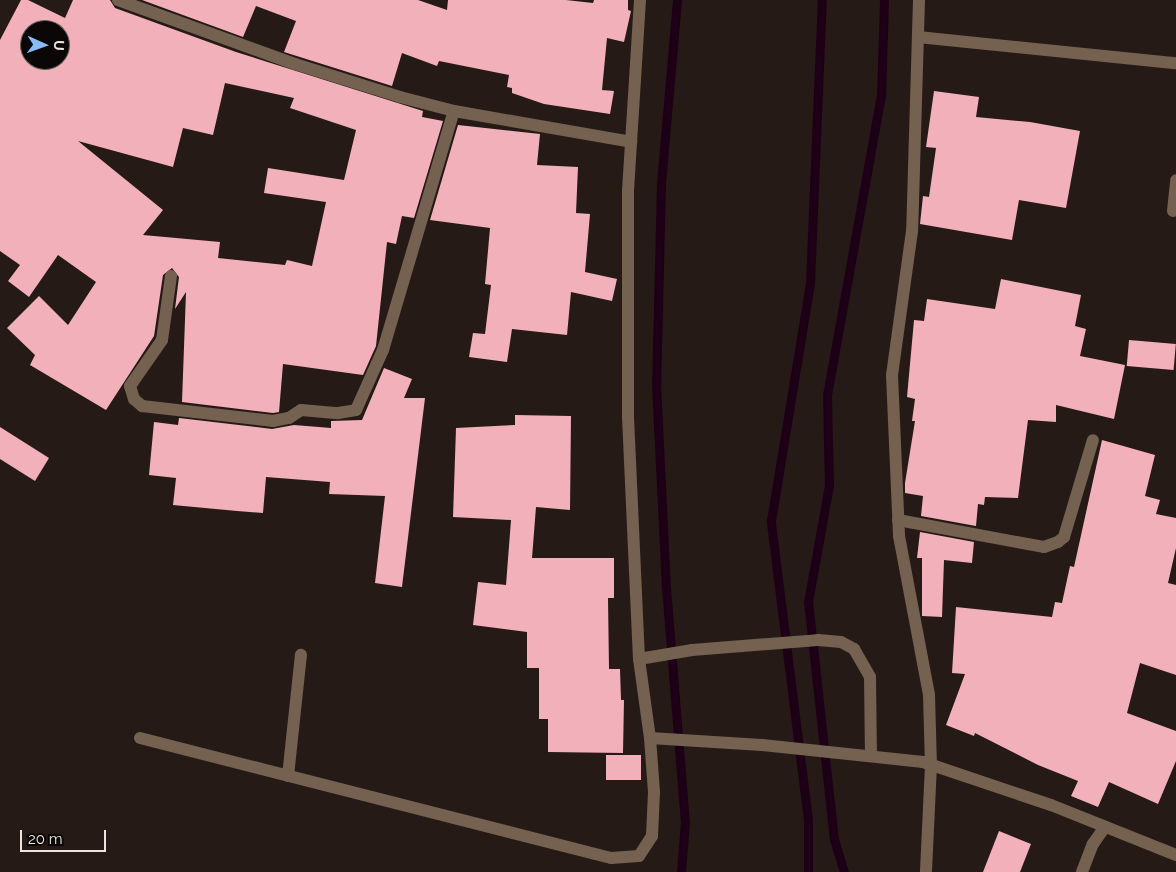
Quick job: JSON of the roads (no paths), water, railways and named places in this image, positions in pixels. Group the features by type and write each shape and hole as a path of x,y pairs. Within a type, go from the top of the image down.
{"street":[{"path":"118,0 295,64 454,111 630,142"},
{"path":"140,738 611,858 639,856 652,836 654,792 650,738 639,659 628,417 630,142 640,0"},
{"path":"919,0 912,231 892,375 898,520 929,695 926,872"},
{"path":"918,37 1176,64"},
{"path":"171,276 162,340 130,386 134,399 142,406 273,421 289,418 300,410 338,413 356,410 383,350 454,111"},
{"path":"1173,211 1176,180"},
{"path":"898,520 1044,547 1058,542 1064,537 1093,440"},
{"path":"639,659 818,640 842,642 854,649 870,677 871,755"},
{"path":"288,776 301,655"},
{"path":"650,738 871,755 927,764 1051,805 1176,855"},
{"path":"1082,872 1093,844 1105,827"}],"waterway":[{"path":"677,0 661,184 656,384 666,587 685,822 681,872"},
{"path":"808,872 808,820 771,521 810,282 822,0"},
{"path":"844,872 834,840 808,602 829,485 827,395 881,96 884,0"}]}
